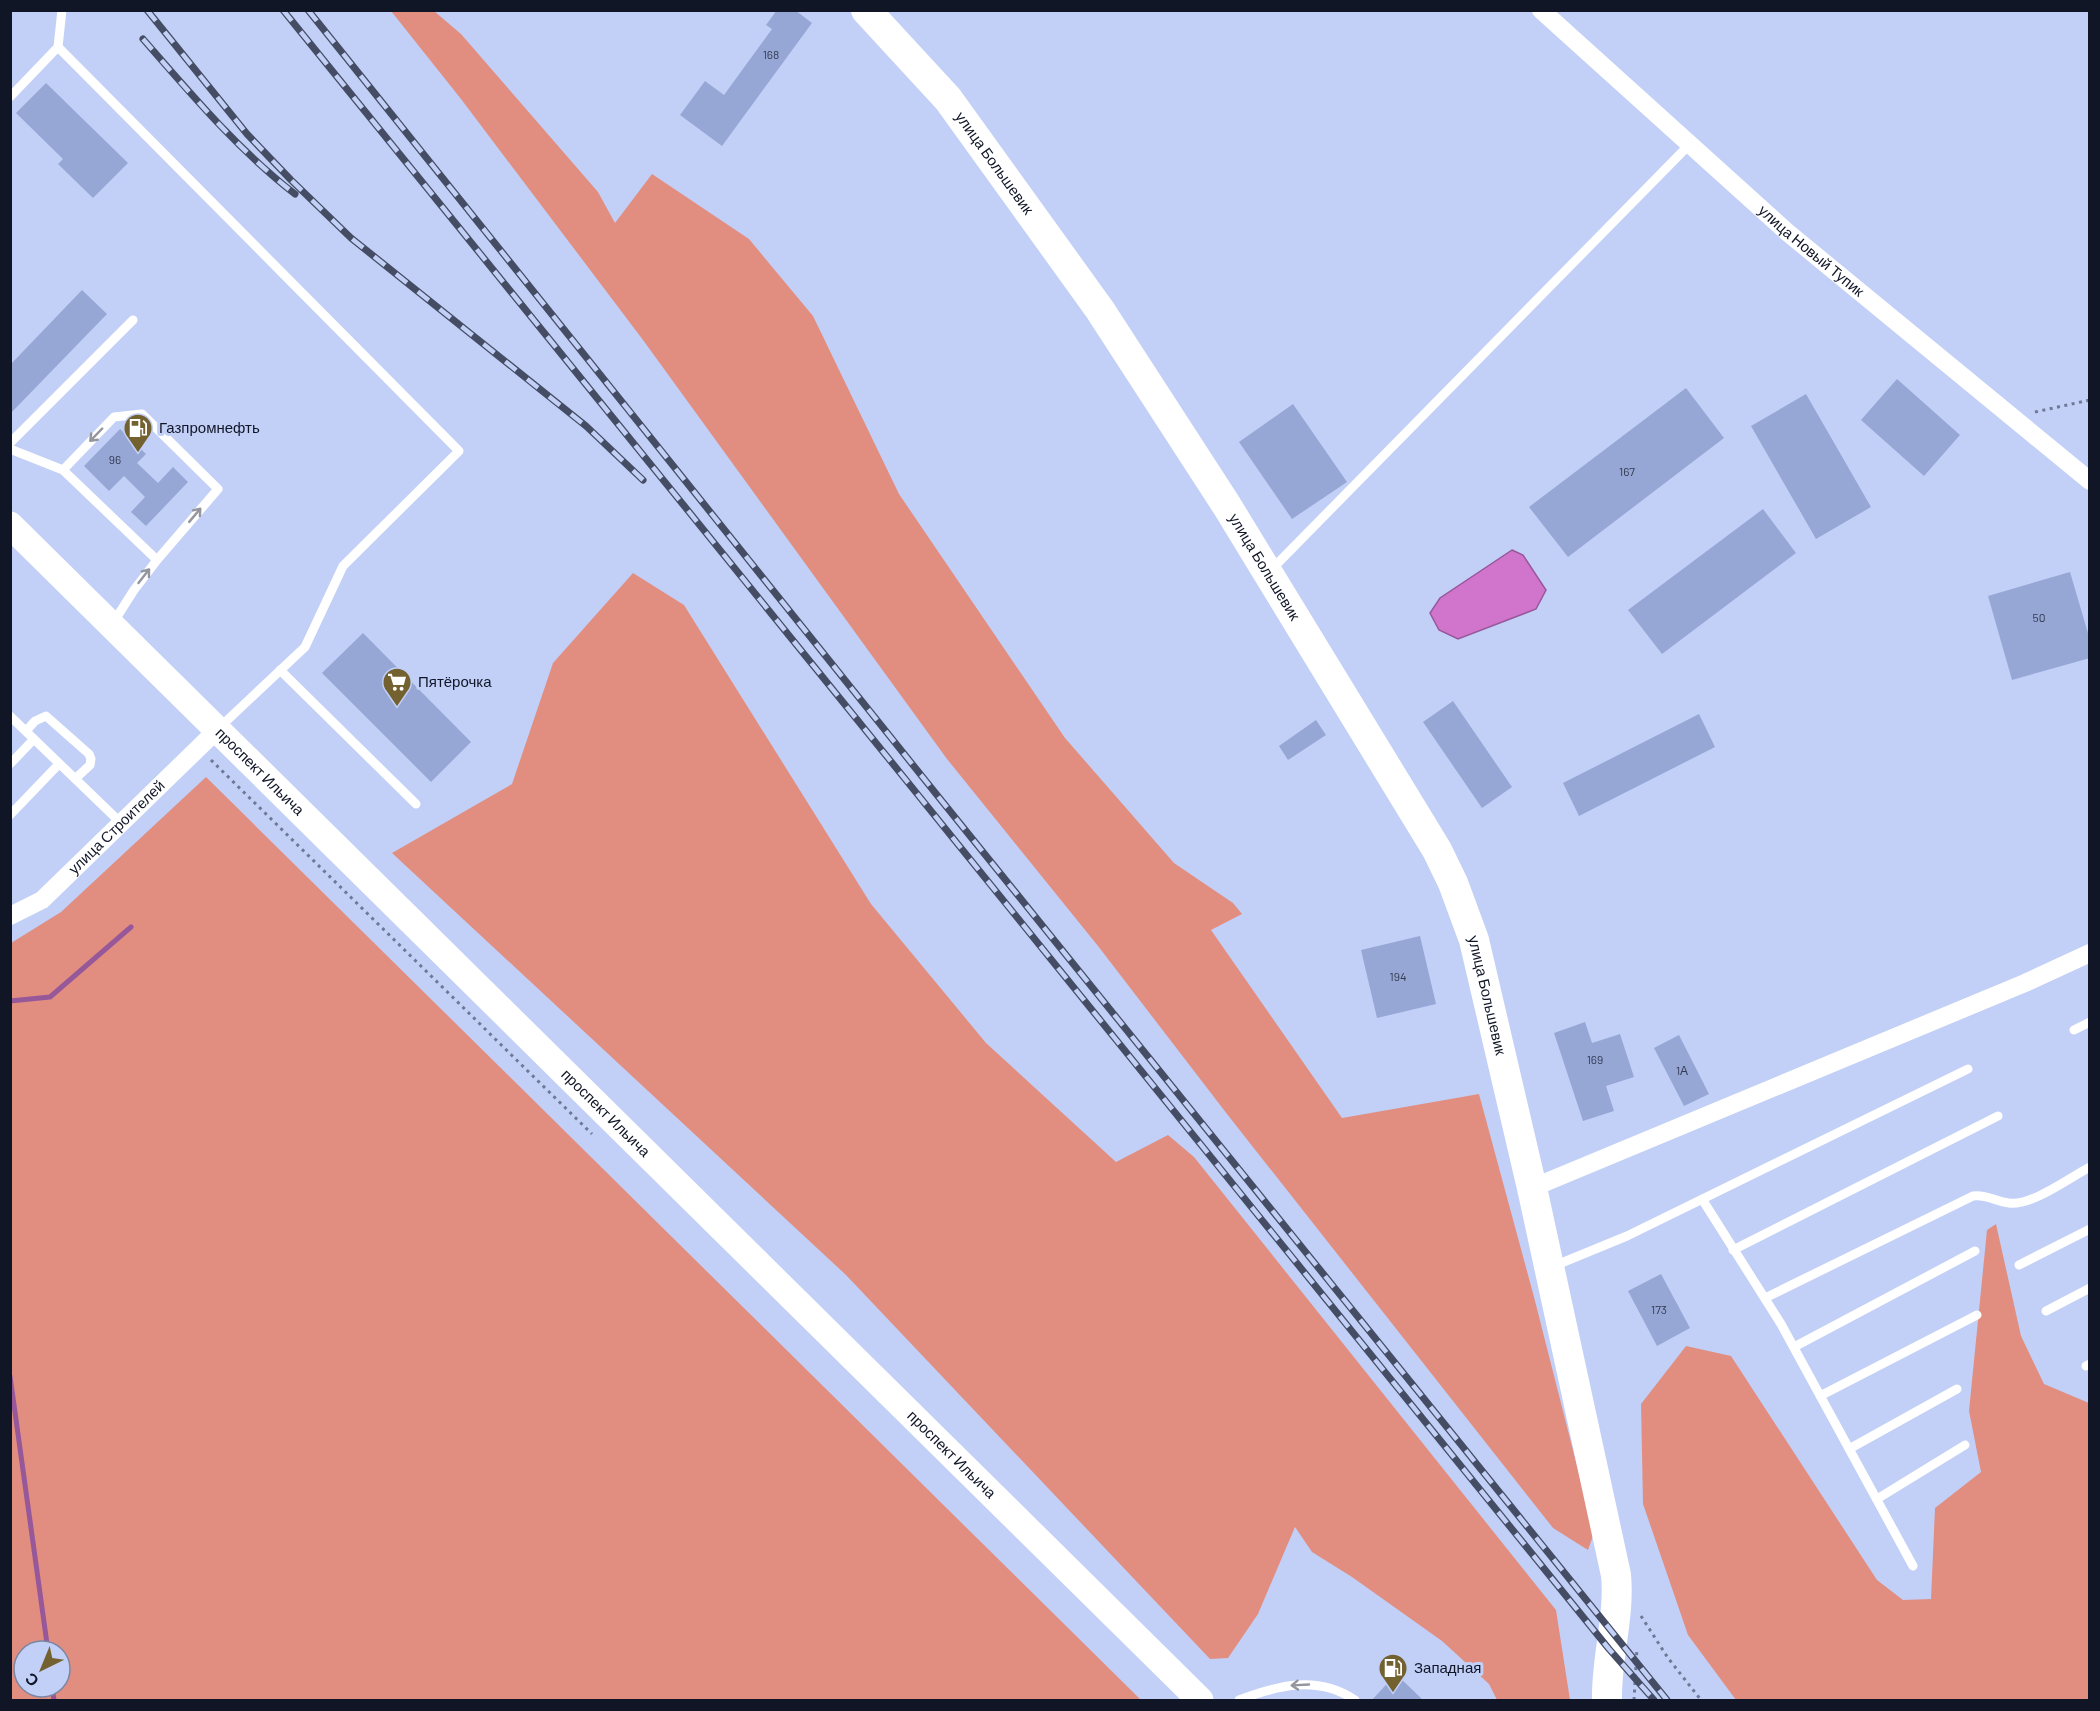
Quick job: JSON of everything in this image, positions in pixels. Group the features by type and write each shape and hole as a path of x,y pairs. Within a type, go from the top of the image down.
{"main road":[{"name":"улица Большевик","path":"866,10 948,99 1100,310 1268,573 1437,850 1453,883 1474,940 1532,1188 1616,1575 1617,1592 1608,1661 1607,1701"}],"street":[{"name":"улица Новый Тупик","path":"1541,10 1787,232 2090,481"},
{"name":"проспект Ильича","path":"10,525 1200,1701"},
{"name":"улица Строителей","path":"10,916 42,900 217,730"},
{"path":"1532,1188 2025,983 2090,953"}],"lane":[{"path":"10,97 58,47 62,10"},
{"path":"58,47 459,451 343,566 305,647 217,730"},
{"path":"1268,573 1690,144"},
{"path":"10,443 133,320"},
{"path":"63,470 114,417 142,414 218,489 157,560 111,625"},
{"path":"10,449 63,470 157,560"},
{"path":"280,670 417,804"},
{"path":"10,716 121,823"},
{"path":"26,731 35,721 46,716 89,754 90,765 75,779"},
{"path":"10,764 34,739"},
{"path":"10,815 59,764"},
{"path":"2074,1030 2090,1022"},
{"path":"1549,1268 1627,1236 1968,1070"},
{"path":"1733,1250 1998,1116"},
{"path":"1765,1298 1973,1196 1983,1195 2007,1203 2017,1203 2038,1195 2090,1167"},
{"path":"1702,1199 1794,1347 1913,1566"},
{"path":"2019,1265 2090,1229"},
{"path":"1794,1347 1975,1251"},
{"path":"2046,1311 2090,1288"},
{"path":"1821,1396 1977,1315"},
{"path":"1849,1449 1957,1389"},
{"path":"1876,1499 1965,1446"},
{"path":"1239,1701 1288,1685 1310,1684 1332,1688 1355,1701"}],"path":[{"path":"2013,417 2090,400"},
{"path":"1640,1606 1640,1625"},
{"path":"1641,1616 1668,1658 1701,1701"},
{"path":"1634,1701 1638,1642"}],"shaded area":[{"path":"391,11 434,11 461,34 598,192 615,223 652,174 749,239 813,316 899,494 1065,738 1174,863 1233,903 1242,914 1211,930 1342,1118 1479,1094 1594,1533 1588,1550 1553,1528 1227,1114 1098,946 947,759 643,340 461,99"},
{"path":"1512,550 1523,555 1546,590 1536,609 1458,639 1439,630 1430,613 1440,598"},
{"path":"633,573 684,605 871,904 986,1043 1116,1162 1168,1135 1194,1157 1556,1610 1570,1700 1497,1700 1489,1684 1442,1641 1352,1577 1312,1552 1295,1527 1258,1614 1228,1658 1210,1659 846,1275 392,853 512,784 553,663"},
{"path":"206,777 1141,1700 11,1700 11,943 61,912"},
{"path":"1996,1224 2021,1336 2044,1384 2089,1403 2089,1700 1736,1700 1688,1635 1643,1504 1641,1404 1686,1346 1731,1356 1877,1580 1903,1600 1931,1599 1935,1508 1981,1472 1969,1411 1987,1230"}],"building":[{"path":"777,10 795,10 812,23 722,146 680,115 705,81 724,95 772,29 766,25"},
{"path":"46,83 128,163 93,198 58,164 63,159 16,113"},
{"path":"82,290 107,314 10,414 10,365"},
{"path":"1897,379 1960,435 1924,476 1861,420"},
{"path":"1686,388 1724,438 1568,557 1529,507"},
{"path":"1806,394 1871,507 1816,539 1751,426"},
{"path":"1293,404 1347,482 1292,519 1239,442"},
{"path":"120,429 146,454 137,463 158,483 173,467 188,482 146,526 131,512 145,497 124,476 109,491 84,466"},
{"path":"1763,509 1796,553 1662,654 1628,610"},
{"path":"2070,572 2090,640 2090,658 2012,680 1988,596"},
{"name":"Пятёрочка","path":"363,633 471,742 431,782 322,673"},
{"path":"1453,701 1512,787 1482,808 1423,722"},
{"path":"1699,714 1715,747 1579,816 1563,783"},
{"path":"1316,720 1326,735 1288,760 1279,746"},
{"path":"1420,936 1436,1004 1377,1018 1361,950"},
{"path":"1585,1022 1592,1043 1620,1034 1634,1077 1606,1086 1614,1111 1583,1121 1554,1033"},
{"path":"1679,1035 1709,1094 1684,1106 1654,1048"},
{"path":"1661,1274 1690,1328 1657,1346 1628,1291"},
{"path":"1396,1674 1424,1701 1371,1701"}],"waterway":[{"path":"10,1001 50,997 131,927"},
{"path":"10,1376 46,1639"}],"railway":[{"path":"147,10 247,134 351,238 586,426 643,480"},
{"path":"283,10 1609,1649 1654,1700"},
{"path":"308,10 1667,1700"},
{"path":"143,39 234,140 295,194"}],"place":[{"name":"Газпромнефть","path":"138,454"},
{"name":"Пятёрочка","path":"397,708"},
{"name":"Западная","path":"1393,1694"}]}
